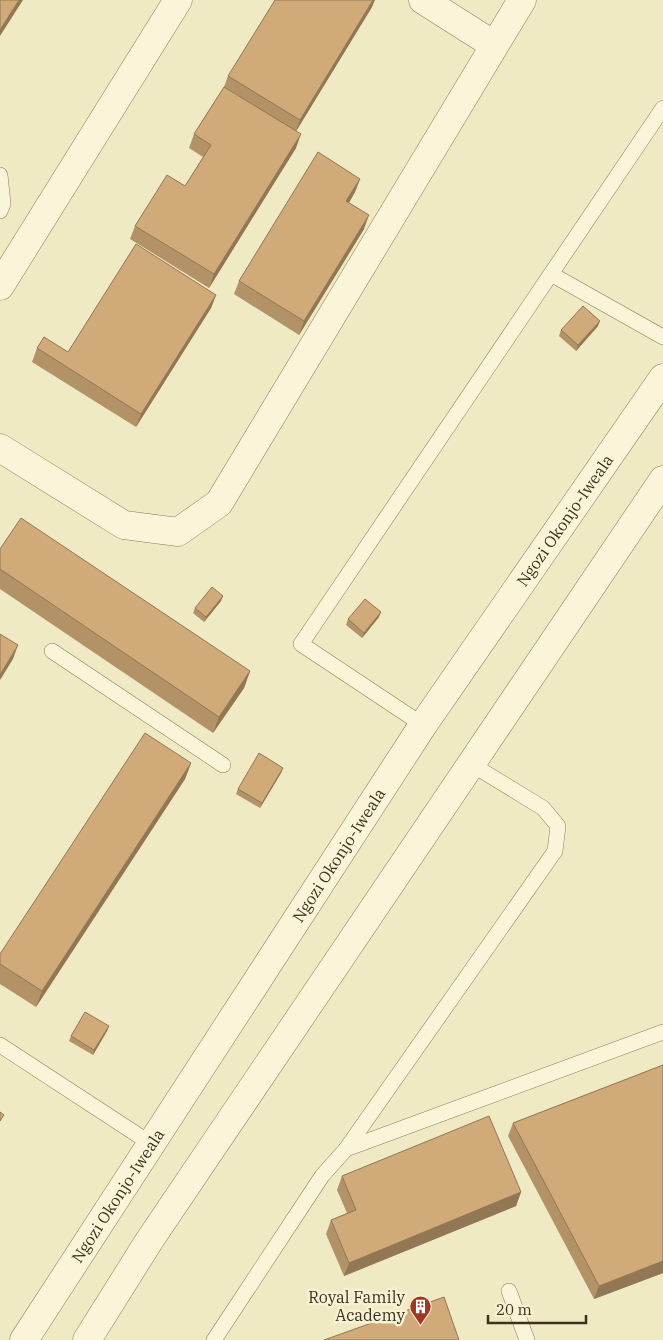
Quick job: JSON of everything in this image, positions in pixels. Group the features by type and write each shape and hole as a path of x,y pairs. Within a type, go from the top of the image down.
{"street":[{"path":"0,286 178,0"},
{"path":"423,0 494,45"},
{"path":"0,448 124,525 178,532 219,503 522,0"},
{"name":"Ngozi Okonjo-Iweala","path":"24,1340 150,1143 423,725 663,378"},
{"path":"87,1340 149,1241 663,480"}],"lane":[{"path":"423,725 301,644 663,108"},
{"path":"0,175 3,204 0,211"},
{"path":"551,274 663,337"},
{"path":"52,651 223,764"},
{"path":"214,1340 322,1176 346,1149 555,851 558,826 543,808 471,764"},
{"path":"346,1149 663,1032"},
{"path":"0,1045 150,1143"},
{"path":"509,1291 527,1340"}],"building":[{"path":"0,0 19,0 0,30"},
{"path":"275,0 373,0 300,120 228,76"},
{"path":"224,87 301,134 214,274 135,226 167,175 185,186 211,145 194,134"},
{"path":"318,152 360,179 346,201 369,215 304,321 239,281"},
{"path":"136,244 216,295 141,414 37,348 44,337 68,352"},
{"path":"583,306 600,321 578,345 561,330"},
{"path":"21,518 250,671 219,717 0,569 0,549"},
{"path":"212,587 223,596 206,617 195,608"},
{"path":"365,599 381,612 364,633 348,619"},
{"path":"0,634 18,645 0,675"},
{"path":"145,733 191,763 42,991 0,964 0,954"},
{"path":"259,753 283,768 262,803 238,789"},
{"path":"85,1012 109,1026 94,1050 71,1036"},
{"path":"663,1065 663,1261 599,1286 513,1123"},
{"path":"0,1112 4,1115 0,1121"},
{"path":"489,1116 521,1192 349,1263 331,1220 356,1210 342,1176"},
{"path":"444,1297 459,1340 324,1340"}],"place":[{"name":"Royal Family Academy","path":"421,1325"}]}
